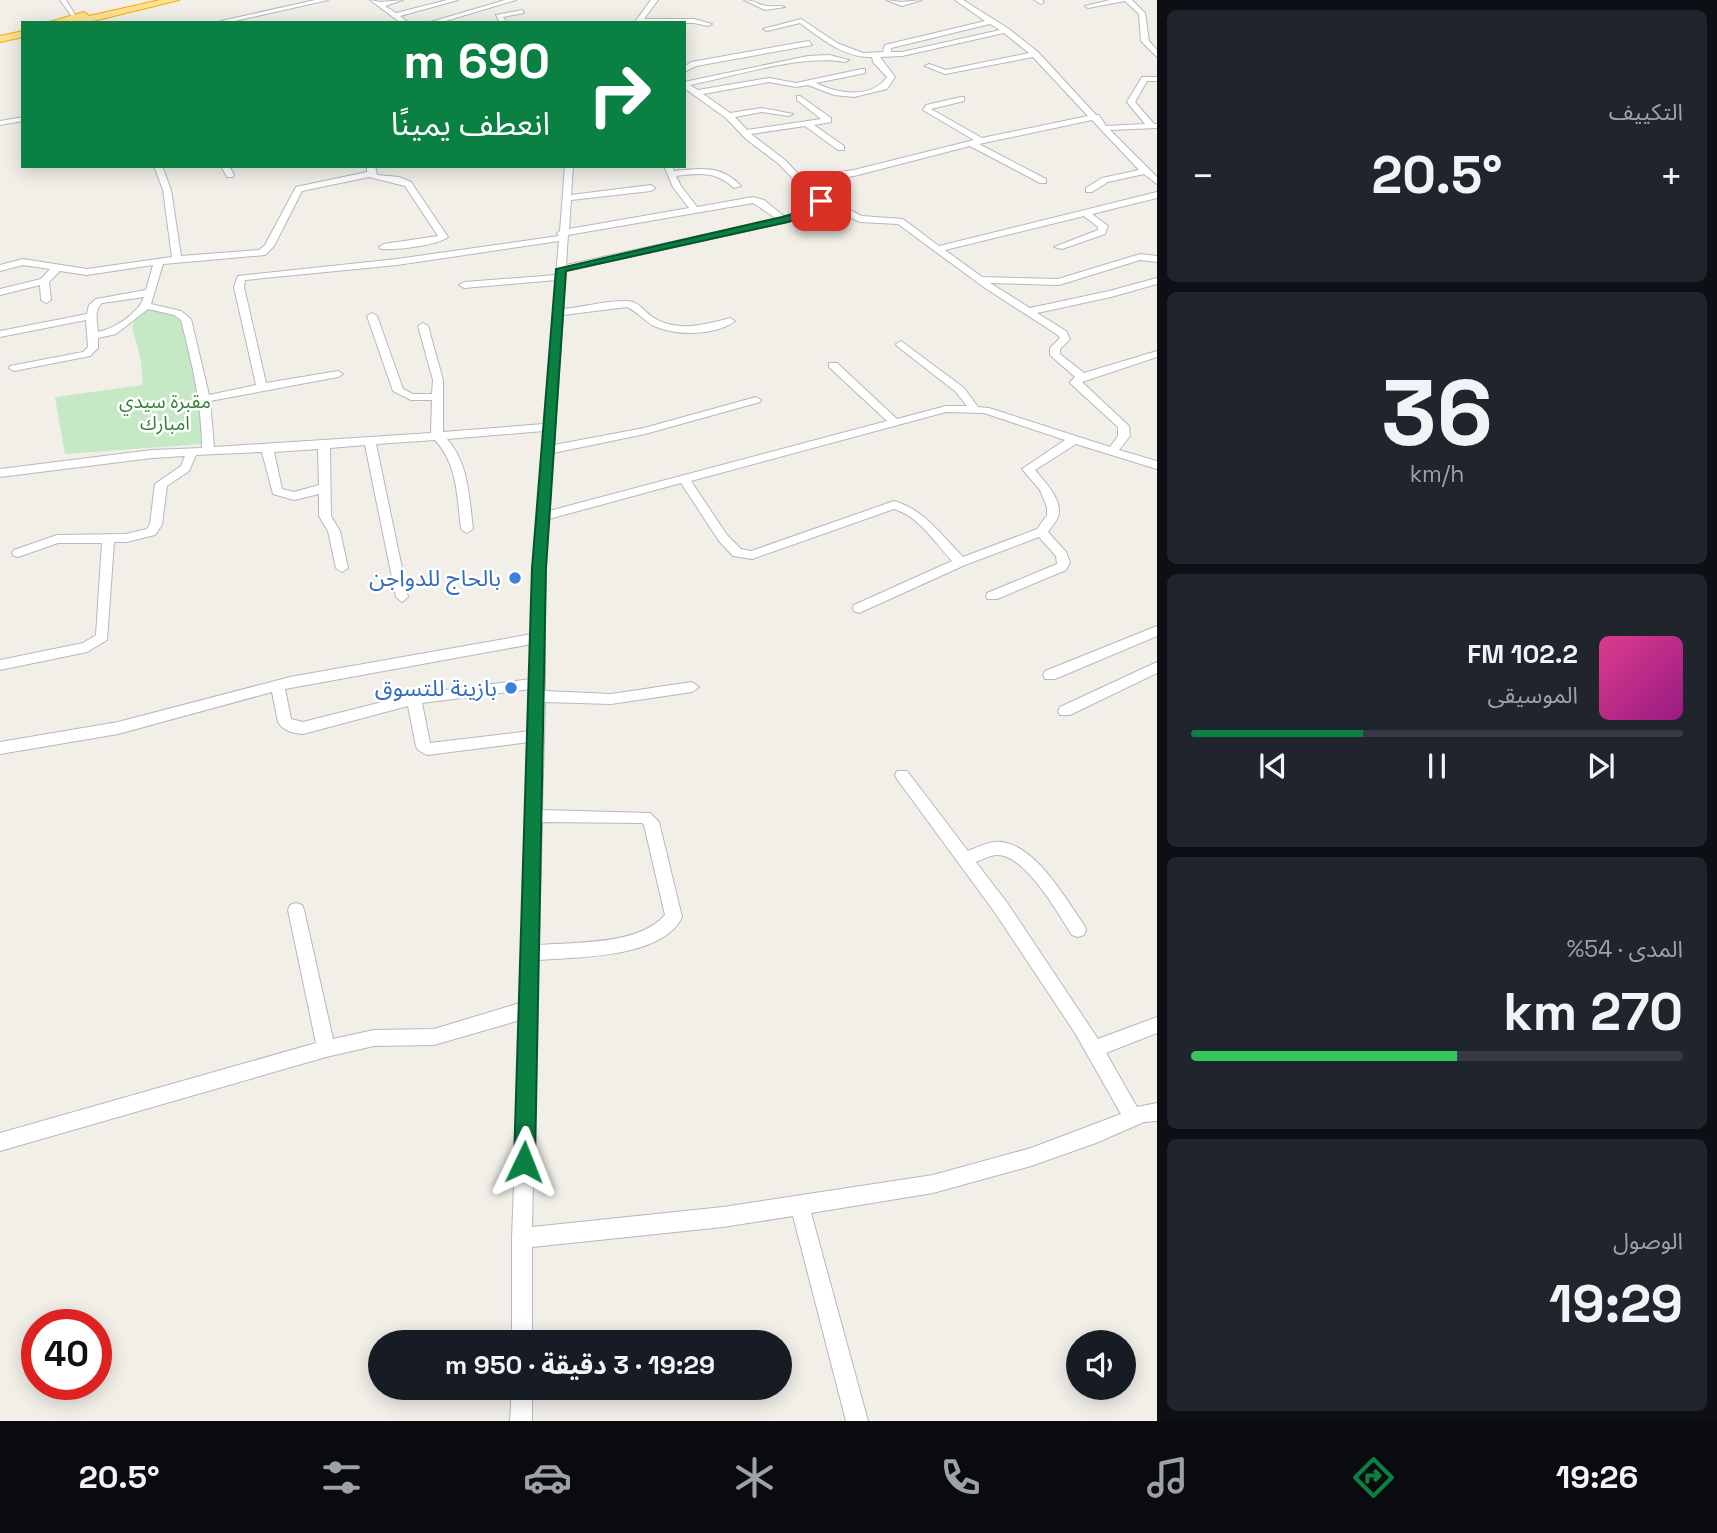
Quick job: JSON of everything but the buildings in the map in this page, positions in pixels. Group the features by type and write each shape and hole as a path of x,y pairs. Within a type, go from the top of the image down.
{"highway":[{"path":"72,20 154,0"},
{"path":"72,20 97,20 174,0"},
{"path":"0,37 21,32"}],"street":[{"path":"63,0 72,20"},
{"path":"224,21 325,0"},
{"path":"376,2 400,0"},
{"path":"396,15 455,0"},
{"path":"437,21 513,0"},
{"path":"638,21 655,0"},
{"path":"747,0 765,8 782,8"},
{"path":"889,0 902,4 919,0"},
{"path":"958,0 1006,31 1035,54 1064,87 1107,128 1145,172 1157,181"},
{"path":"1088,6 1122,0"},
{"path":"1128,0 1142,13 1148,40 1157,55"},
{"path":"376,2 404,21"},
{"path":"503,21 499,15 522,12"},
{"path":"686,21 708,24"},
{"path":"767,29 802,21 834,45 860,55 902,54 1006,31"},
{"path":"887,53 888,47 903,42 991,22"},
{"path":"1148,40 1157,47"},
{"path":"686,69 694,64 809,43"},
{"path":"809,82 827,93 838,95 884,87 891,76 876,60 876,54"},
{"path":"929,66 945,72 1035,54"},
{"path":"686,84 810,57 845,60"},
{"path":"696,93 767,80 791,85 862,71"},
{"path":"1155,127 1131,102 1146,78 1157,79"},
{"path":"464,285 561,273 784,220 815,209 804,196 800,181 729,116 686,86"},
{"path":"745,133 828,119 800,97"},
{"path":"961,99 929,107 927,110 983,142"},
{"path":"729,116 762,110 789,114"},
{"path":"800,181 854,173 1026,130 1096,117"},
{"path":"0,123 21,119"},
{"path":"808,124 841,148"},
{"path":"1107,128 1155,127"},
{"path":"972,143 1043,181"},
{"path":"159,168 167,191 177,259"},
{"path":"522,1330 539,568 569,168"},
{"path":"1,264 23,262 55,269 96,271 177,259 262,253 269,246 299,189 371,170 374,177 399,180 408,184 443,237 384,247"},
{"path":"669,170 717,171 737,186"},
{"path":"669,170 695,210"},
{"path":"1089,190 1105,180 1145,172"},
{"path":"566,198 650,188"},
{"path":"937,249 1157,195"},
{"path":"262,387 239,287 241,278 397,262 753,200 761,202 784,220"},
{"path":"810,202 826,202 860,219 900,221 979,280 1065,336 1064,341 1053,351 1082,377"},
{"path":"1059,247 1102,232 1104,226 1087,214"},
{"path":"979,280 1059,282 1140,257 1157,259"},
{"path":"93,337 112,332 146,306 159,262"},
{"path":"0,292 44,281 55,269"},
{"path":"44,281 46,300"},
{"path":"1030,311 1157,281"},
{"path":"14,368 86,354 93,348 91,316 94,305 99,301 148,293"},
{"path":"558,313 627,304 638,307 647,318 675,328 700,330 730,321"},
{"path":"146,306 177,313 186,319 206,399 209,418 208,451"},
{"path":"0,334 91,316"},
{"path":"372,316 398,391 411,397 436,397"},
{"path":"423,326 438,380 437,435 453,452 458,465 467,529"},
{"path":"901,344 960,390 974,408"},
{"path":"1113,451 1124,436 1123,426 1078,386 1075,380 1157,354"},
{"path":"833,365 895,423"},
{"path":"206,399 338,374"},
{"path":"549,450 645,431 756,400"},
{"path":"544,516 946,409 974,408 1155,466"},
{"path":"0,473 112,457 550,427"},
{"path":"859,608 961,562 1041,532 1053,514 1053,508 1045,489 1028,470 1075,439"},
{"path":"370,441 402,597"},
{"path":"324,444 325,516 334,531 342,568"},
{"path":"267,448 277,492 295,497 323,488"},
{"path":"18,553 57,539 142,536 151,532 156,525 161,484 185,469 190,463 191,452"},
{"path":"684,480 723,538 737,553 752,555 894,505 907,509 961,562"},
{"path":"992,596 1062,567 1062,555 1041,532"},
{"path":"0,665 87,647 102,637 108,538"},
{"path":"1049,675 1157,631"},
{"path":"0,748 118,728 276,685 537,638"},
{"path":"1065,711 1157,667"},
{"path":"276,685 285,722 293,727 303,728 414,699 538,689 611,699 692,687"},
{"path":"414,699 423,746 427,749 536,736"},
{"path":"902,775 1002,909 1094,1049 1133,1117"},
{"path":"529,953 640,939 662,932 670,926 674,917 651,822 645,817 533,816"},
{"path":"965,860 993,848 1011,851 1032,868 1078,930"},
{"path":"296,910 326,1049"},
{"path":"0,1142 326,1049 374,1038 434,1037 528,1009"},
{"path":"1094,1049 1157,1025"},
{"path":"522,1238 723,1217 933,1184 1031,1157 1144,1112 1157,1112"},
{"path":"799,1204 857,1421"},
{"path":"521,1421 522,1400"}],"green space":[{"name":"مقبرة سيدي امبارك","path":"152,306 182,315 198,378 202,444 65,454 55,397 143,385 133,328 136,318"}],"place":[{"name":"بالحاج للدواجن","path":"515,578"},
{"name":"بازينة للتسوق","path":"511,688"}],"route":[{"path":"524,1162 538,696 539,568 561,269 807,214 815,209 810,202 821,201"}]}
